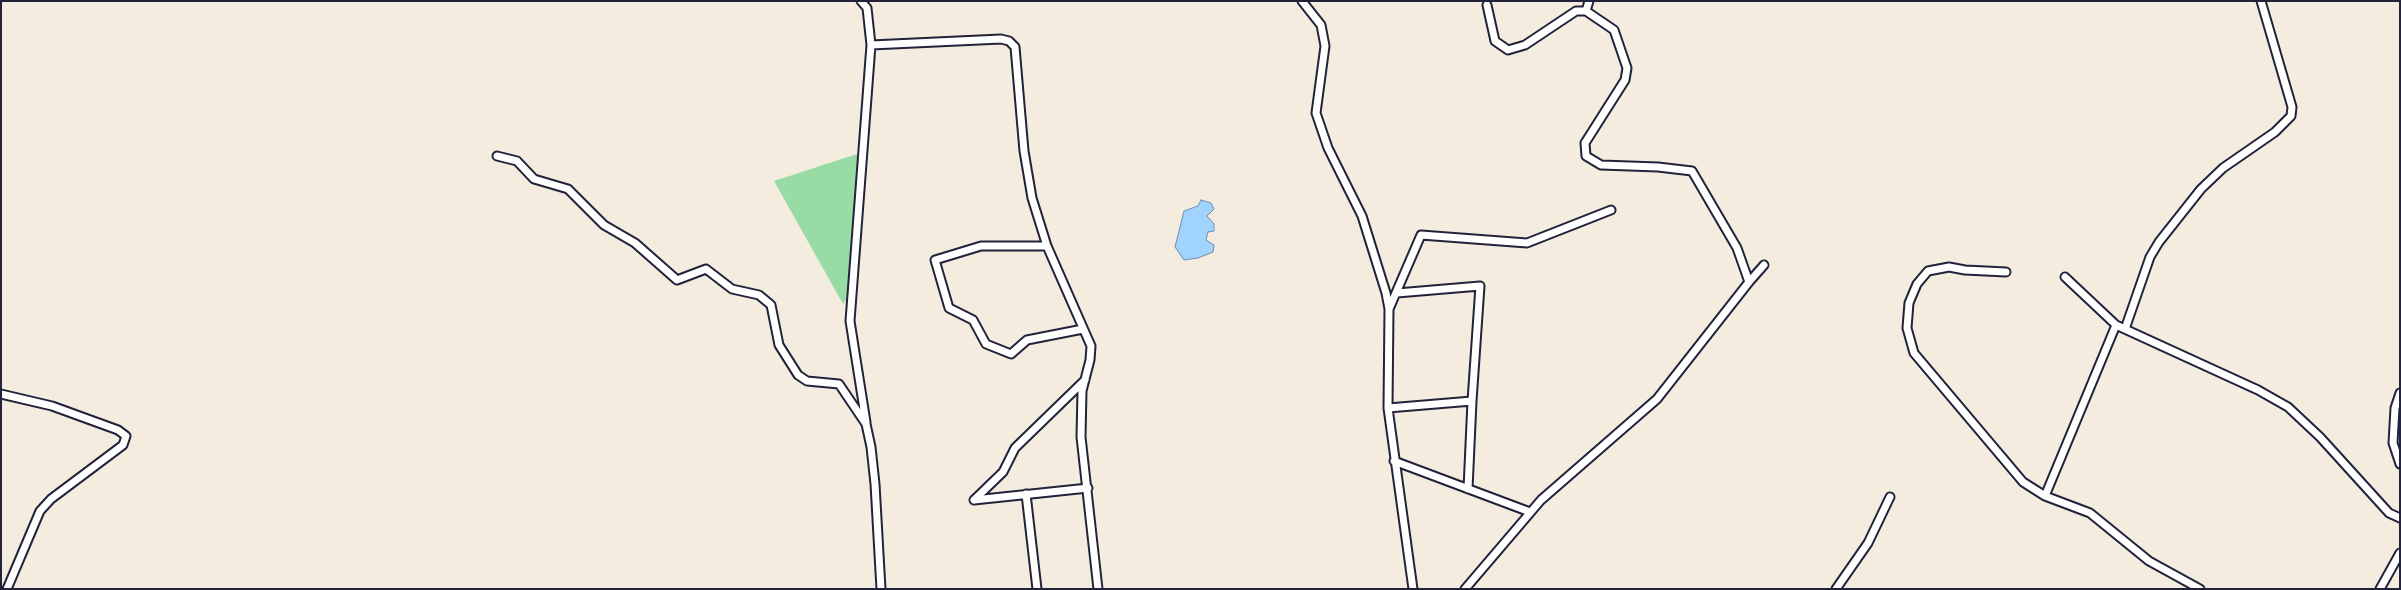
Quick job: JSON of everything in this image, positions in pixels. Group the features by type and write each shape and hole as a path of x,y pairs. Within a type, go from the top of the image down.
{"street":[{"path":"861,1 867,5 871,45 850,321 871,447 881,589"},
{"path":"1302,1 1320,25 1325,46 1316,114 1328,148 1362,216 1386,292 1389,309 1388,408 1413,589"},
{"path":"1586,11 1589,1"},
{"path":"2124,329 2150,258 2159,242 2201,189 2223,168 2275,132 2291,116 2292,107 2261,1"},
{"path":"1488,5 1495,40 1508,50 1525,45 1576,11 1586,11 1614,30 1627,68 1625,80 1586,142 1586,156 1601,165 1658,167 1692,171 1737,248 1749,282"},
{"path":"871,45 1001,39 1014,44 1029,185 1048,246 1090,346 1090,360 1080,411 1081,438 1098,589"},
{"path":"498,156 517,161 534,179 568,190 604,224 635,243 677,280 706,269 732,289 759,295 771,304 779,345 798,375 807,380 840,384 866,424"},
{"path":"1389,309 1421,235 1527,242 1612,210"},
{"path":"1048,246 981,246 935,260 949,308 972,320 986,344 1011,354 1027,340 1084,329"},
{"path":"1465,589 1530,512 1657,399 1764,265"},
{"path":"2006,272 1964,270 1948,267 1934,268 1928,271 1917,284 1909,303 1908,338 1919,360 2015,474 2034,490 2090,513 2149,561 2200,589"},
{"path":"2065,277 2116,325 2258,390 2288,407 2320,437 2389,513 2400,518"},
{"path":"1397,293 1480,286 1468,489"},
{"path":"2045,496 2116,325"},
{"path":"1085,380 1015,448 1003,472 974,500 1088,488"},
{"path":"2400,393 2395,408 2393,442 2400,464"},
{"path":"1,394 52,406 118,430 126,436 123,445 51,499 40,511 7,589"},
{"path":"1388,408 1472,401"},
{"path":"1394,462 1530,512"},
{"path":"1026,494 1036,589"},
{"path":"1836,589 1868,543 1890,497"},
{"path":"2380,589 2400,553"}],"green space":[{"path":"857,154 859,177 849,297 843,304 774,181"}],"water":[{"path":"1201,200 1211,203 1214,209 1207,216 1214,224 1214,231 1208,232 1206,240 1214,245 1213,252 1198,258 1184,260 1175,247 1184,211 1198,206"}]}
